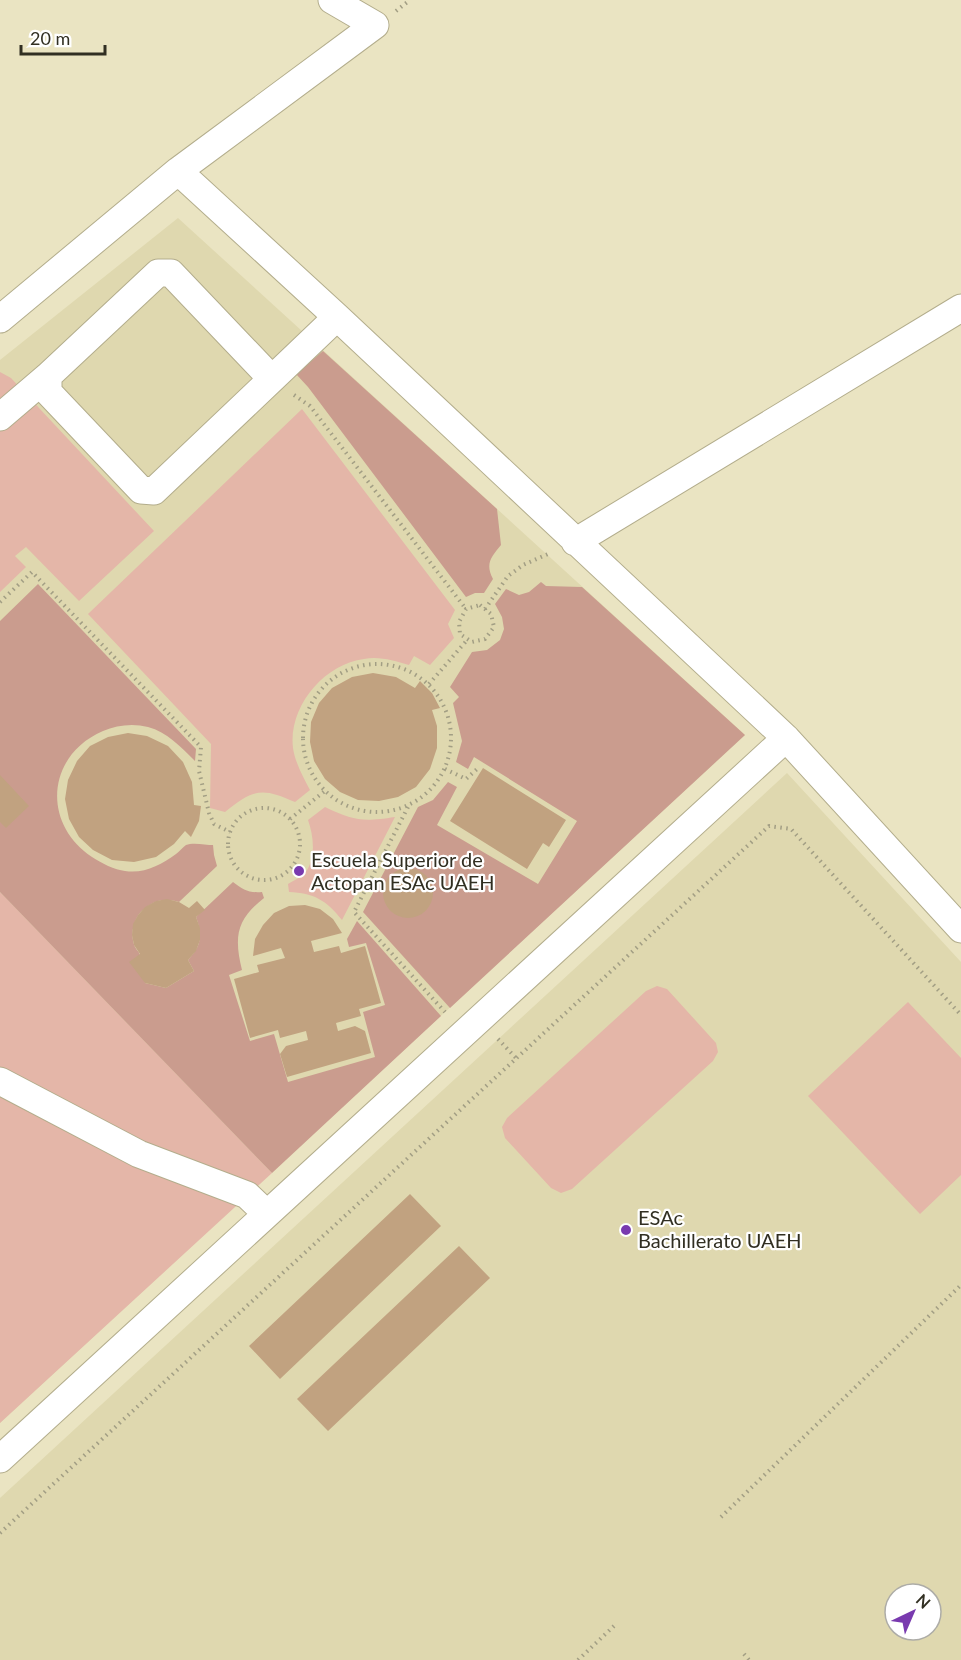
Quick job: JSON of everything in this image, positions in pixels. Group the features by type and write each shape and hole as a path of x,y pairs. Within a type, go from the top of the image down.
{"street":[{"path":"0,319 178,171 375,26 332,0"},
{"path":"178,171 786,738 961,929"},
{"path":"0,417 48,376 158,273 171,273 272,379"},
{"path":"575,542 961,308"},
{"path":"48,376 48,392 141,490 154,491 337,317"},
{"path":"0,1459 786,738"},
{"path":"0,1081 140,1155 247,1195 267,1214"}],"path":[{"path":"272,379 310,406 466,609"},
{"path":"485,609 508,576 522,565 575,542"},
{"path":"0,602 32,572 201,747 199,771 209,813 214,824 230,832"},
{"path":"480,605 491,614 494,627 485,639 472,642 460,634 459,622 466,609 480,605"},
{"path":"429,684 468,639"},
{"path":"386,663 410,670 429,684 444,703 451,726 451,750 444,773 429,792 408,806 384,813 358,810 335,799 317,782 305,759 302,734 308,709 321,687 340,672 362,664 386,663"},
{"path":"445,769 466,779 477,769"},
{"path":"290,819 326,790"},
{"path":"408,806 354,912 445,1012"},
{"path":"271,808 282,812 290,819 297,829 300,840 295,862 288,871 277,878 265,880 253,878 233,863 228,851 228,839 239,817 249,811 271,808"},
{"path":"0,1533 770,826 791,829 961,1015"},
{"path":"721,1517 961,1285"},
{"path":"578,1660 614,1626"},
{"path":"744,1654 750,1660"}],"shaded area":[{"name":"Escuela Superior de Actopan ESAc UAEH","path":"178,218 745,735 0,1423 0,360"},
{"path":"323,351 497,509 501,545 490,561 489,569 493,579 484,593 475,593 466,597 296,374"},
{"path":"0,372 11,378 154,531 79,601 26,547 15,556 26,567 0,592"},
{"path":"302,409 455,610 448,624 454,638 430,665 414,656 409,665 387,659 370,658 335,669 312,690 296,718 293,748 310,790 295,802 274,794 258,793 243,799 225,812 210,808 211,744 88,614"},
{"path":"541,582 546,586 582,587 745,735 450,1008 363,912 418,807 433,800 448,782 457,787 437,825 538,884 577,821 474,757 468,769 456,762 462,741 453,703 459,697 450,687 472,652 487,650 500,640 504,629 502,617 495,604 506,589 519,595 529,592"},
{"path":"38,584 196,749 195,761 173,741 155,729 137,725 114,727 84,742 70,756 61,772 57,790 58,809 64,826 76,843 92,857 113,868 132,872 146,870 164,862 186,845 213,845 217,866 179,902 167,900 155,902 143,909 136,919 133,942 141,958 145,983 166,988 194,971 188,960 200,940 196,917 233,882 246,890 262,892 264,898 248,914 240,930 238,948 242,970 229,975 250,1041 274,1034 288,1082 375,1057 363,1012 385,1005 366,943 349,947 347,939 357,921 441,1016 272,1173 0,892 0,621"},
{"name":"ESAc Bachillerato UAEH","path":"787,773 961,962 961,1660 0,1660 0,1498"},
{"path":"325,807 359,819 375,820 395,817 342,920 319,899 306,894 289,892 288,884 302,876 312,857 313,841 308,820"},
{"path":"0,892 272,1173 0,1423"},
{"path":"657,986 667,989 716,1043 718,1052 713,1061 572,1189 561,1193 551,1188 505,1138 502,1127 507,1118 646,991"},
{"path":"908,1002 961,1058 961,1175 920,1214 808,1096"}],"building":[{"path":"373,673 396,677 415,688 420,681 432,693 440,708 432,710 437,726 437,748 430,769 416,787 398,797 379,801 358,800 340,792 325,779 314,761 310,742 311,722 319,703 332,688 352,677"},
{"path":"128,733 147,736 168,746 183,762 192,782 194,805 201,806 199,821 191,837 185,831 174,844 156,857 134,862 112,860 93,850 79,837 69,819 65,799 68,780 77,761 90,746 108,737"},
{"path":"483,768 566,820 549,847 543,843 527,869 450,821"},
{"path":"0,775 29,806 6,828 0,822"},
{"path":"403,868 413,868 426,875 433,888 433,898 426,911 413,918 403,918 394,914 387,907 383,898 383,888 387,879 394,872"},
{"path":"167,899 189,908 197,901 205,910 196,917 200,928 200,940 196,951 188,960 194,971 166,988 145,983 129,962 140,954 134,945 132,935 133,924 138,915 145,907 156,901"},
{"path":"305,905 320,909 333,919 342,933 311,941 314,952 339,946 341,953 365,946 381,1003 359,1009 361,1016 336,1023 338,1031 355,1026 365,1031 371,1053 287,1077 280,1054 286,1046 308,1040 306,1031 280,1038 278,1030 250,1038 234,979 259,972 257,965 285,958 281,948 253,956 255,939 263,925 274,913 289,906"},
{"path":"410,1194 441,1226 280,1379 249,1346"},
{"path":"459,1246 490,1278 328,1431 297,1399"}],"place":[{"name":"Escuela Superior de Actopan ESAc UAEH","path":"299,871"},
{"name":"ESAc Bachillerato UAEH","path":"626,1230"}]}
